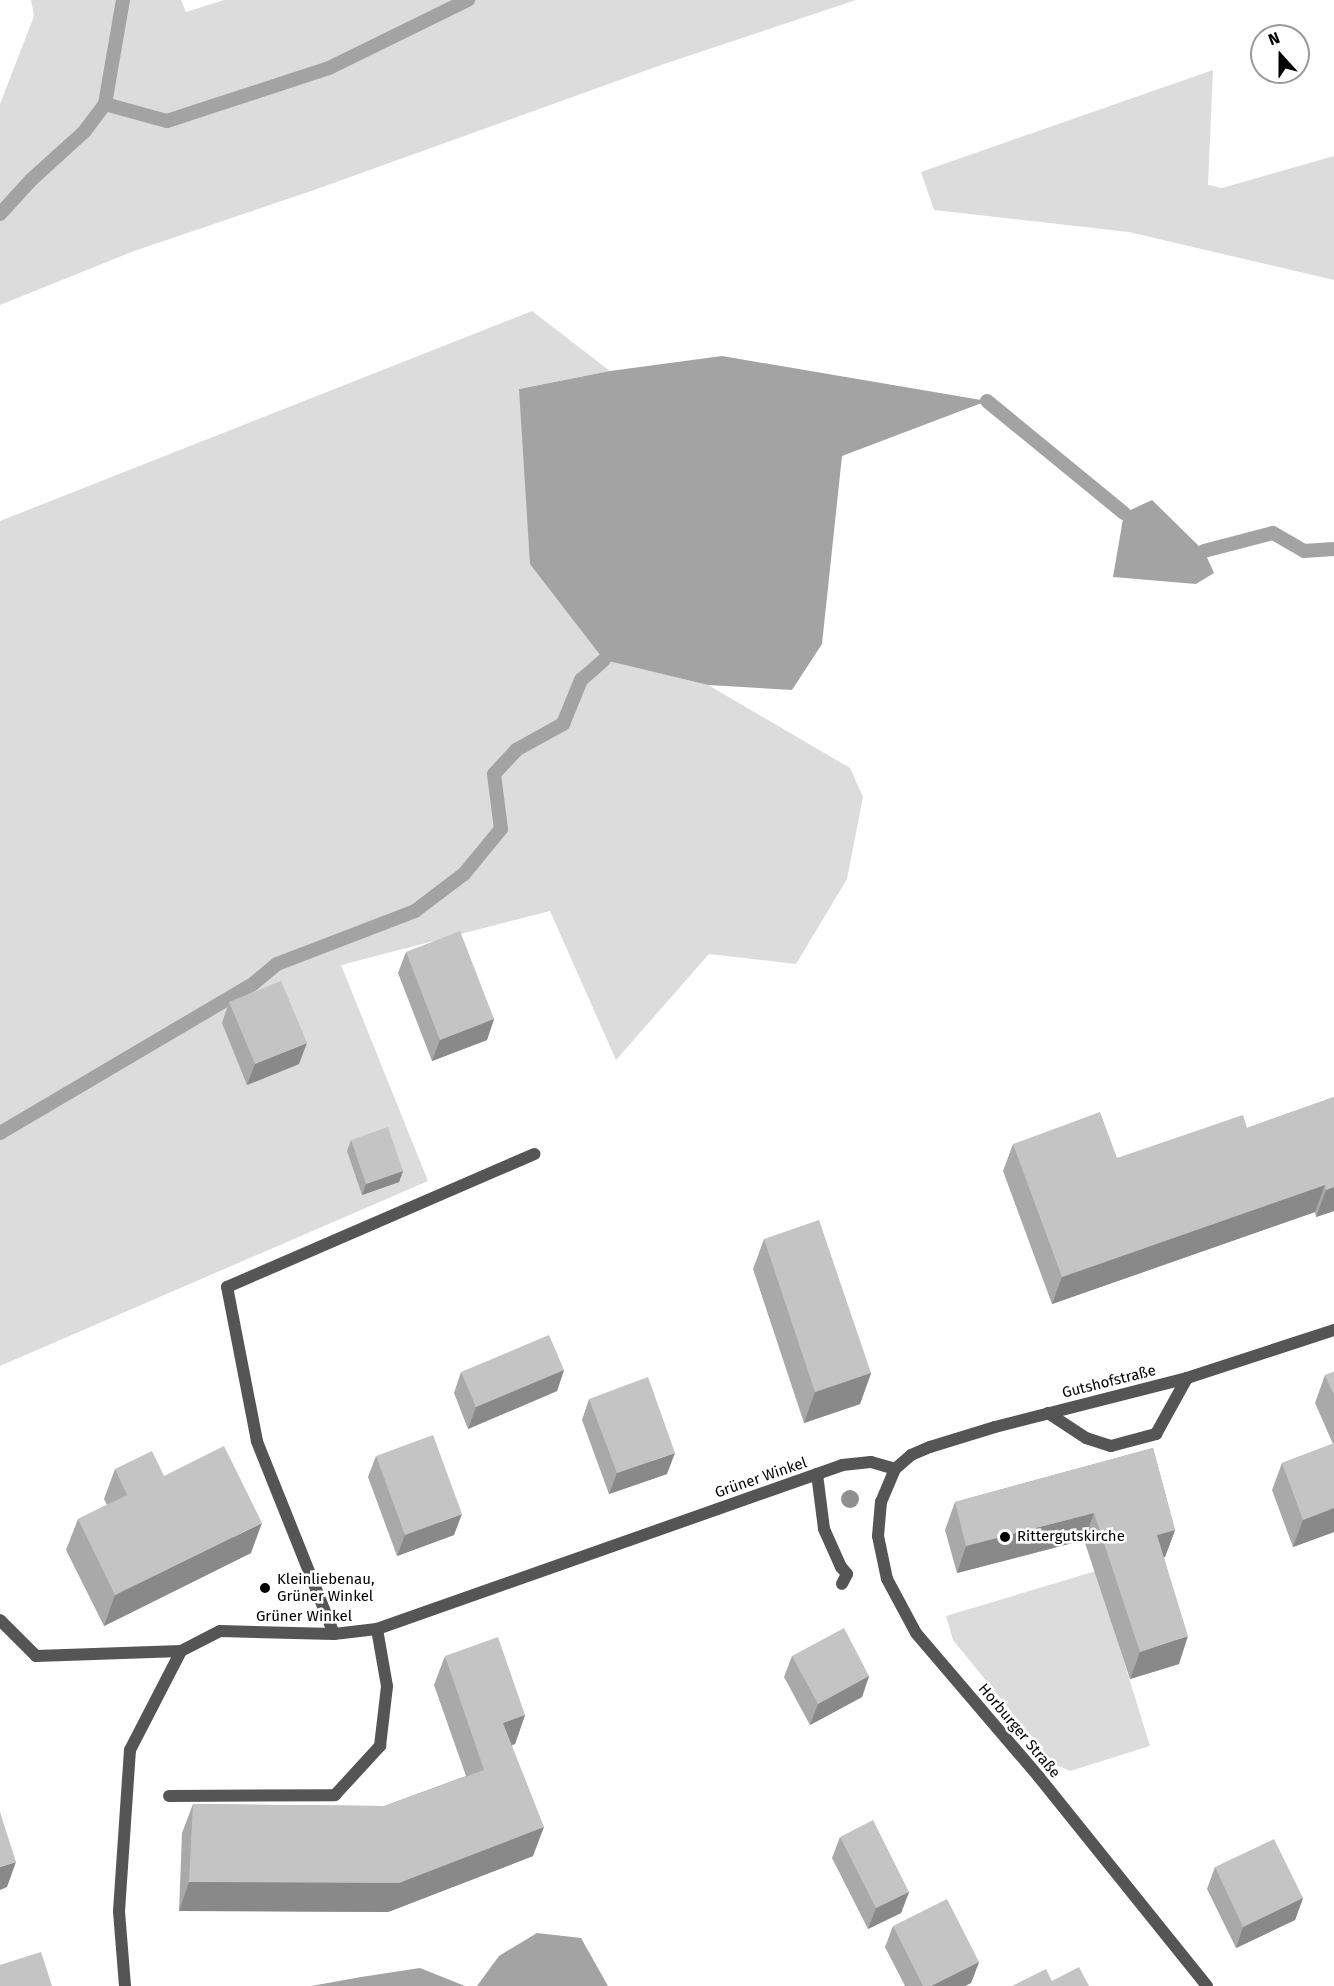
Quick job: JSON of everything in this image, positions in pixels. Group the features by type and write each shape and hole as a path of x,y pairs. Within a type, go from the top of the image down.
{"street":[{"path":"334,1634 257,1441 227,1287 534,1154"},
{"name":"Gutshofstraße","path":"895,1469 912,1455 930,1447 1048,1413 1187,1378 1334,1330"},
{"path":"1048,1413 1086,1438 1111,1446 1156,1434 1187,1378"},
{"name":"Grüner Winkel","path":"181,1651 220,1631 334,1634 377,1629 842,1465 872,1462 895,1469"},
{"name":"Horburger Straße","path":"895,1469 881,1502 878,1536 887,1579 916,1633 1039,1777 1207,1986"},
{"path":"817,1474 824,1529 841,1567 847,1574 842,1584"},
{"path":"0,1620 36,1656 181,1651 130,1750 120,1911 124,1986"},
{"path":"169,1796 335,1795 380,1746 387,1686 377,1629"}],"shaded area":[{"path":"31,0 181,0 186,12 224,0 856,0 664,64 317,189 134,251 0,305 0,104 34,16"},
{"path":"1213,70 1208,185 1222,188 1334,156 1334,280 1129,232 934,210 921,172"},
{"path":"532,311 610,371 519,389 604,660 708,685 850,768 863,797 847,879 796,964 709,954 616,1060 550,911 341,965 428,1181 0,1366 0,521"},
{"path":"722,356 987,401 842,456 822,644 792,690 708,685 604,660 530,564 519,389 610,371"},
{"path":"1152,500 1204,551 1214,573 1196,584 1113,577 1124,513"},
{"path":"1096,1571 1150,1746 1070,1771 1054,1764 953,1640 946,1616"},
{"path":"537,1933 581,1938 608,1986 477,1986 499,1956"},
{"path":"420,1968 465,1986 311,1986 361,1977"}],"building":[{"path":"460,931 494,1019 440,1040 406,952"},
{"path":"281,981 307,1043 255,1064 229,1002"},
{"path":"1334,1097 1334,1187 1326,1190 1325,1185 1062,1277 1013,1144 1100,1112 1117,1158 1243,1115 1247,1128"},
{"path":"388,1127 403,1171 366,1184 351,1140"},
{"path":"819,1220 871,1373 815,1392 764,1239"},
{"path":"549,1335 564,1370 476,1407 461,1372"},
{"path":"1334,1372 1334,1395 1325,1375"},
{"path":"648,1377 675,1453 617,1473 589,1399"},
{"path":"433,1435 462,1514 405,1535 376,1456"},
{"path":"1334,1443 1334,1508 1303,1520 1282,1463"},
{"path":"224,1446 262,1523 115,1595 78,1519 127,1495 115,1469 152,1451 164,1476"},
{"path":"1153,1448 1175,1530 1157,1535 1188,1636 1140,1652 1094,1513 966,1546 955,1502"},
{"path":"844,1628 869,1676 818,1704 792,1656"},
{"path":"498,1637 525,1715 503,1723 544,1827 399,1883 189,1882 193,1804 384,1806 484,1770 445,1656"},
{"path":"0,1812 16,1862 0,1867"},
{"path":"873,1820 909,1892 876,1908 840,1837"},
{"path":"1274,1839 1303,1898 1243,1927 1215,1867"},
{"path":"947,1899 979,1962 931,1986 923,1986 893,1926"},
{"path":"41,1952 52,1986 0,1986 0,1965"},
{"path":"1079,1967 1089,1986 1012,1986 1046,1969 1052,1981"}],"waterway":[{"path":"0,214 31,180 84,132 105,104 123,0"},
{"path":"105,104 167,121 329,68 468,0"},
{"path":"987,401 1124,513"},
{"path":"1204,551 1273,533 1304,551 1334,549"},
{"path":"0,1133 253,984 277,964 415,911 464,874 501,829 494,774 516,750 563,724 581,680 604,660"}],"place":[{"name":"Rittergutskirche","path":"1005,1537"},
{"name":"Kleinliebenau, Grüner Winkel","path":"265,1588"}]}
